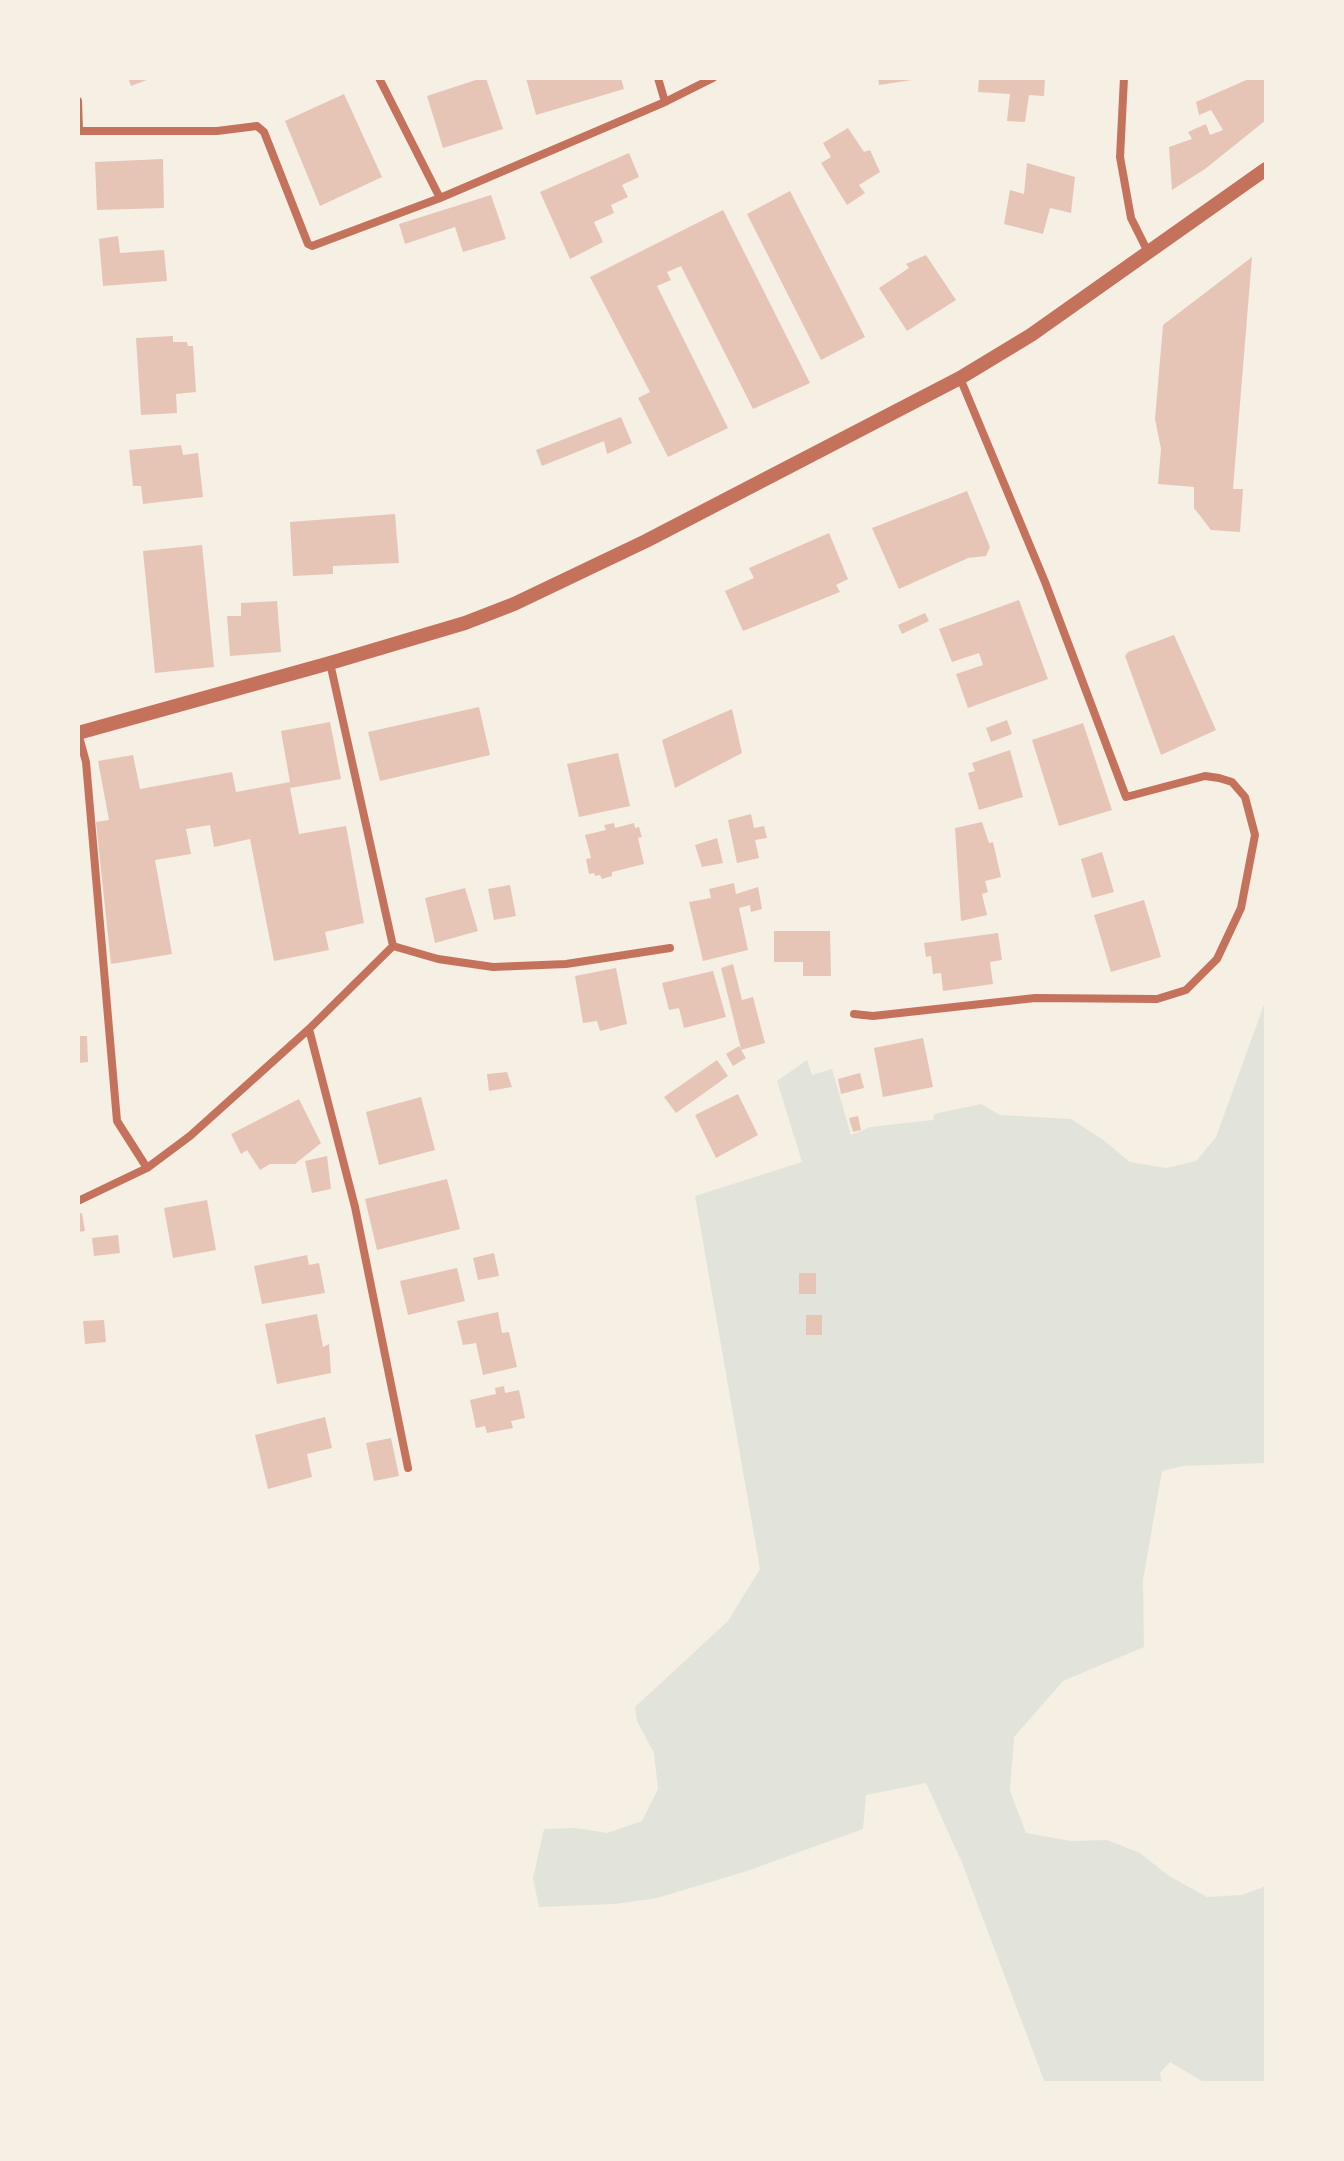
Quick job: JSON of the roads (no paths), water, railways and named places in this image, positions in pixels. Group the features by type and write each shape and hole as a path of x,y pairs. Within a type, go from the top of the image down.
{"street":[{"path":"379,78 440,198"},
{"path":"658,78 665,102"},
{"path":"78,101 79,131 217,131 257,126 264,132 308,244 312,246 440,198 665,102 713,78"},
{"path":"1124,78 1120,157 1131,218 1149,254"},
{"path":"147,1168 117,1121 86,762 78,733 330,663 465,623 514,604 646,541 960,378 1031,335 1266,169"},
{"path":"854,1014 873,1016 1035,998 1157,999 1186,990 1217,959 1241,908 1255,835 1245,797 1232,782 1219,778 1205,776 1126,797 1045,582 960,378"},
{"path":"330,663 393,946"},
{"path":"393,946 438,959 493,967 566,964 670,948"},
{"path":"78,1201 147,1168 217,1114 393,946"},
{"path":"309,1029 355,1207 408,1468"}]}
